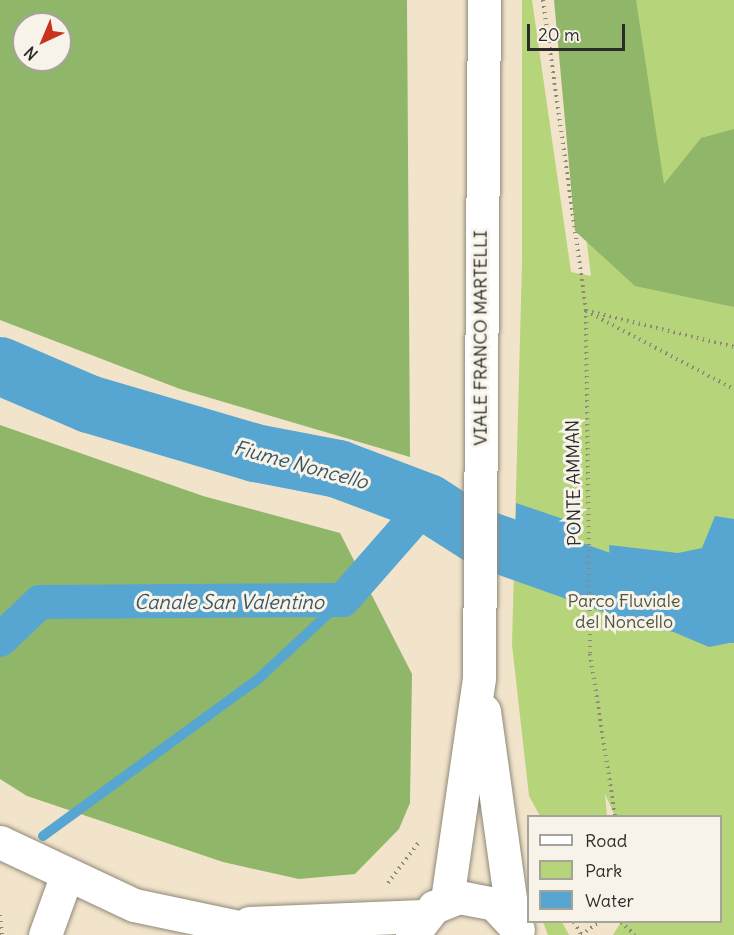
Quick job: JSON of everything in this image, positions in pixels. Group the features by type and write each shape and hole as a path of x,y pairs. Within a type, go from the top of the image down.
{"main road":[{"name":"VIALE FRANCO MARTELLI","path":"484,0 479,676 517,928"},
{"name":"VIALE FRANCO MARTELLI","path":"479,676 427,917 484,899 517,928"},
{"path":"0,842 66,877 134,905 244,924 276,935"},
{"path":"45,935 66,877"},
{"path":"244,924 427,917"}],"path":[{"name":"PONTE AMMAN","path":"543,0 586,310 590,654 615,815"},
{"path":"586,310 734,346"},
{"path":"586,310 734,389"},
{"path":"0,915 2,935"},
{"path":"581,934 596,923"},
{"path":"623,923 635,935"}],"green space":[{"path":"0,0 407,0 410,457 180,389 0,320"},
{"name":"Parco Fluviale del Noncello","path":"522,0 532,0 571,272 591,276 556,0 734,0 734,935 613,935 620,923 722,923 722,815 615,815 605,794 607,815 539,815 529,796 512,645 522,261"},
{"path":"554,0 636,0 664,184 701,138 734,129 734,307 635,286 575,231"},
{"path":"0,425 203,496 340,533 412,674 410,803 399,829 355,874 299,879 223,862 27,796 0,779"},
{"path":"543,923 563,923 569,935 548,935"}],"water":[{"path":"516,503 575,523 578,596 515,559"},
{"path":"715,516 734,519 734,642 709,647 612,606 609,545 678,553 702,548"}],"pier":[{"path":"575,520 578,523 578,599"}],"waterway":[{"name":"Fiume Noncello","path":"0,366 89,404 255,453 338,469 428,503 484,539 651,598 734,614"},
{"name":"Canale San Valentino","path":"0,640 40,602 343,600 428,503"},
{"path":"43,836 257,680 343,600"}]}
